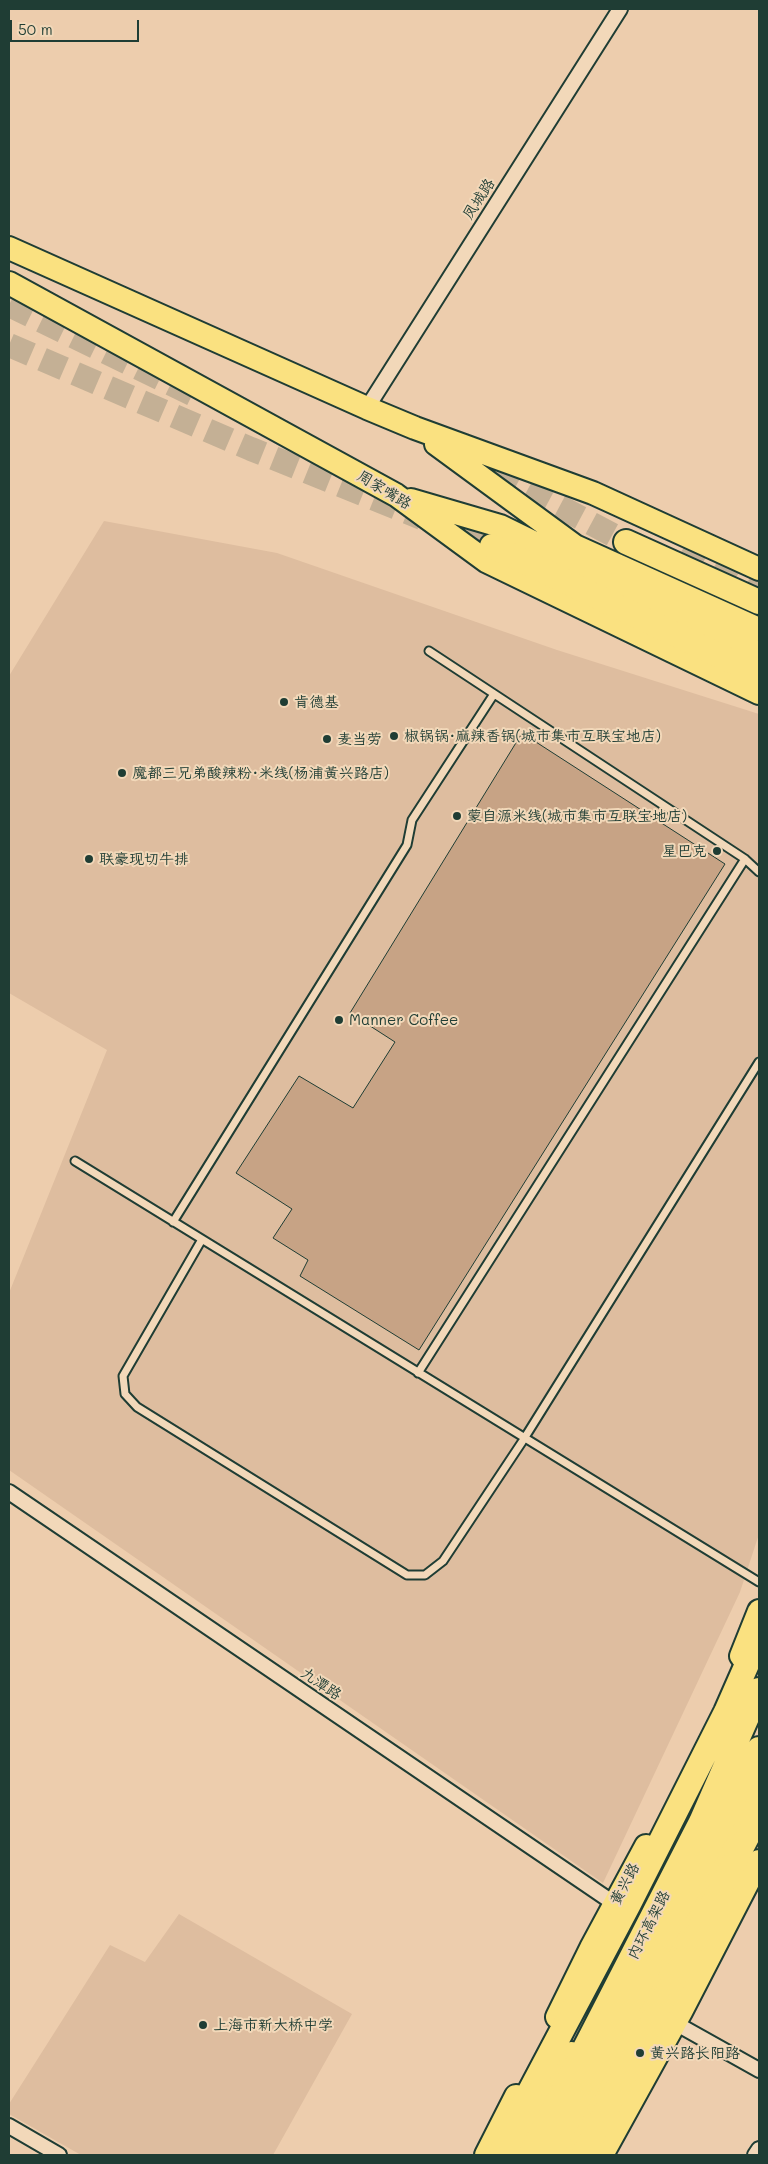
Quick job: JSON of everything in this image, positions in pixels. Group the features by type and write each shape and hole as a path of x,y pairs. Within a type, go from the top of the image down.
{"highway":[{"path":"626,542 759,602"},
{"path":"492,546 735,664 759,680"},
{"path":"735,664 759,671"},
{"path":"500,2155 530,2090 629,1904 726,1712 759,1637"},
{"name":"内环高架路","path":"530,2155 701,1822 759,1690"},
{"name":"内环高架路","path":"549,2155 614,2038 759,1749"},
{"path":"583,2155 759,1814"}],"main road":[{"path":"9,248 367,408 415,428 593,493 759,570"},
{"name":"周家嘴路","path":"9,283 396,495 486,561 759,693"},
{"path":"415,428 575,546 759,628"},
{"path":"396,495 500,526 759,653"},
{"name":"黄兴路","path":"486,2155 615,1904 720,1709 759,1611"},
{"path":"514,2155 594,2014 696,1817 759,1675"},
{"path":"565,2155 623,2050 759,1783"},
{"path":"602,2155 675,2024 759,1861"}],"street":[{"name":"凤城路","path":"367,408 613,11"},
{"name":"九潭路","path":"9,1492 615,1904"},
{"path":"675,2024 759,2070"},
{"path":"9,2126 59,2155"},
{"path":"755,2155 759,2149"}],"lane":[{"path":"429,651 745,859 759,872"},
{"path":"173,1222 407,845 412,820 494,694"},
{"path":"418,1373 745,859"},
{"path":"201,1240 123,1376 125,1394 137,1407 407,1574 425,1575 443,1561 525,1438 759,1062"},
{"path":"75,1161 759,1582"}],"shaded area":[{"path":"104,521 277,553 557,650 759,714 759,1534 740,1592 603,1883 9,1470 9,1293 107,1050 9,993 9,676"},
{"name":"上海市新大桥中学","path":"179,1914 352,2014 273,2155 81,2155 9,2114 9,2104 110,1945 145,1962"}],"building":[{"path":"522,733 725,864 419,1350 300,1276 308,1260 273,1238 292,1209 236,1173 299,1076 353,1108 395,1042 350,1013"}],"tunnel":[{"path":"9,305 194,395"},
{"path":"9,345 251,449 422,518"},
{"path":"464,456 626,542"},
{"path":"435,513 513,551"},
{"path":"686,544 721,565 759,594"}],"place":[{"name":"肯德基","path":"284,702"},
{"name":"椒锅锅·麻辣香锅(城市集市互联宝地店)","path":"394,736"},
{"name":"麦当劳","path":"327,739"},
{"name":"魔都三兄弟酸辣粉·米线(杨浦黄兴路店)","path":"122,773"},
{"name":"蒙自源米线(城市集市互联宝地店)","path":"457,816"},
{"name":"星巴克","path":"717,851"},
{"name":"联豪现切牛排","path":"89,859"},
{"name":"Manner Coffee","path":"339,1020"},
{"name":"上海市新大桥中学","path":"203,2025"},
{"name":"黄兴路长阳路","path":"640,2053"}]}
